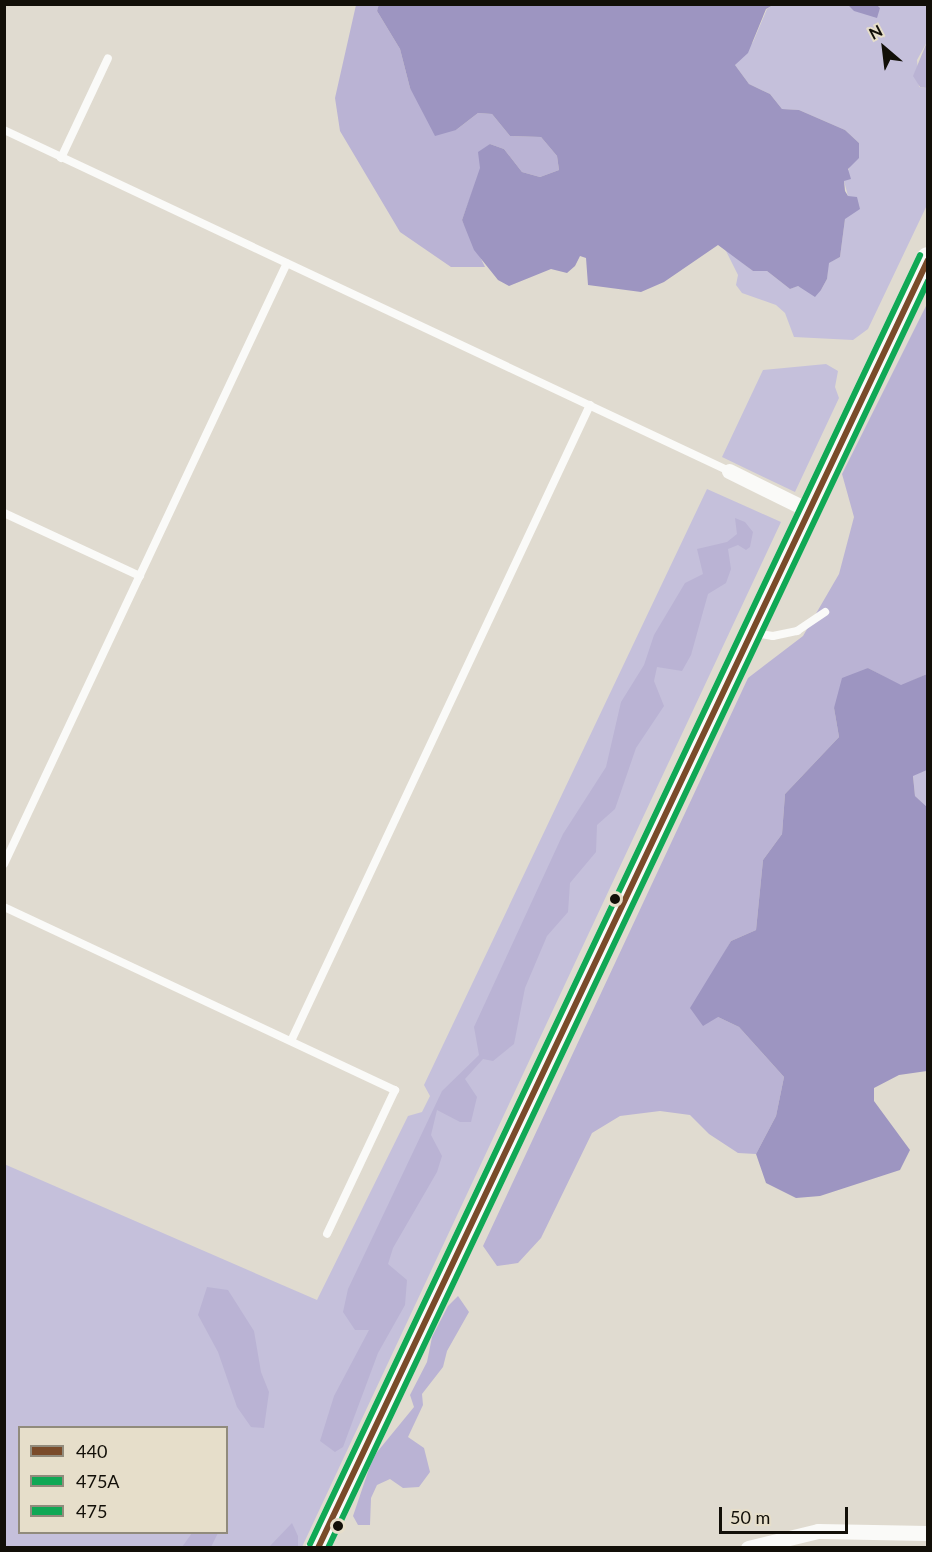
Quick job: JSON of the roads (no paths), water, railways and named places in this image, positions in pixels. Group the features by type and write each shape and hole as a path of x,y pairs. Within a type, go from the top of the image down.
{"main road":[{"path":"318,1548 927,259"}],"street":[{"path":"729,471 808,510"},
{"path":"748,1548 818,1531 927,1533"}],"lane":[{"path":"61,158 108,58"},
{"path":"4,130 729,471"},
{"path":"4,864 287,264"},
{"path":"291,1041 590,405"},
{"path":"4,513 140,576"},
{"path":"750,633 773,636 797,631 825,612"},
{"path":"4,907 395,1089 327,1234"}]}
